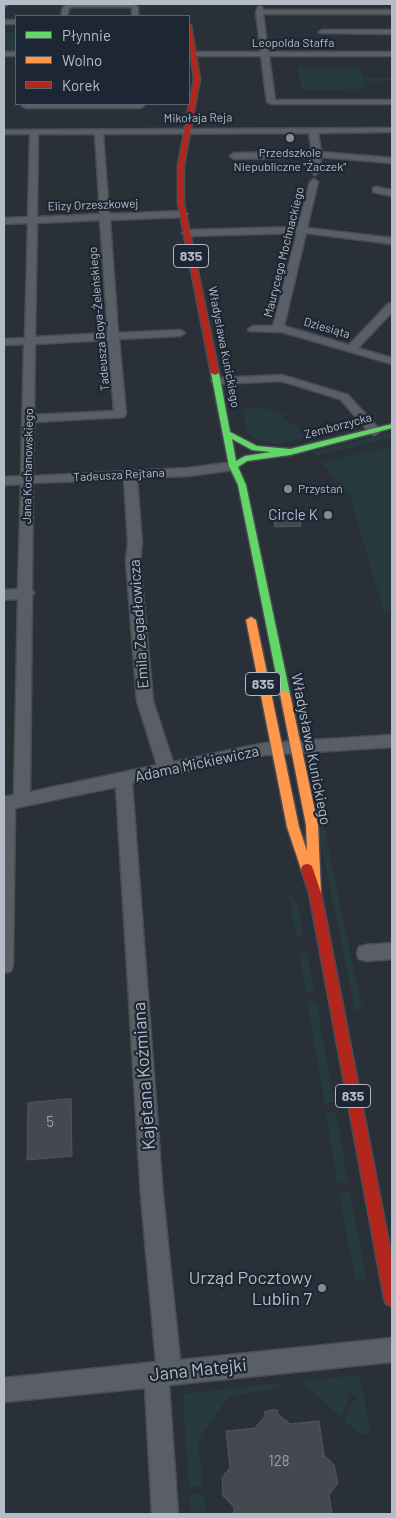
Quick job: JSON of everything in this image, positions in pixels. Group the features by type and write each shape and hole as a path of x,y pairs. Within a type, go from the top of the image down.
{"main road":[{"name":"Władysława Kunickiego","path":"190,36 197,73 192,90 181,173 183,214 233,466 242,485 274,647 297,746 312,824 315,893"},
{"name":"Zemborzycka","path":"233,466 245,459 290,452 392,426"},
{"path":"227,433 256,448 290,452"},
{"name":"Władysława Kunickiego","path":"230,485 233,466"},
{"name":"Władysława Kunickiego","path":"249,611 293,827 315,893 392,1298"}],"street":[{"path":"371,4 392,55"},
{"path":"64,15 66,7 72,6 130,5 135,7 135,15"},
{"path":"392,12 260,10 263,54 271,102 392,102"},
{"path":"322,32 392,32"},
{"name":"Leopolda Staffa","path":"192,54 392,55"},
{"path":"27,105 140,105"},
{"name":"Maurycego Mochnackiego","path":"278,328 314,177 317,154 313,130"},
{"name":"Mikołaja Reja","path":"4,132 392,130"},
{"name":"Jana Kochanowskiego","path":"4,965 11,802 22,788 34,132"},
{"name":"Tadeusza Boya-Żeleńskiego","path":"29,419 120,414 99,132"},
{"path":"234,156 317,154 392,161"},
{"path":"376,190 392,193"},
{"name":"Elizy Orzeszkowej","path":"4,221 183,214"},
{"path":"187,233 302,230 392,241"},
{"path":"351,349 392,306"},
{"name":"Dziesiąta","path":"253,329 278,328 392,361"},
{"path":"4,342 180,334"},
{"path":"216,381 282,378 344,397 376,431"},
{"name":"Tadeusza Rejtana","path":"4,481 130,475 233,466"},
{"name":"Emila Zegadłowicza","path":"130,475 135,543 133,560 145,700 167,770"},
{"path":"4,595 26,593"},
{"name":"Adama Mickiewicza","path":"11,802 276,748 392,740"},
{"name":"Kajetana Koźmiana","path":"123,779 152,1196 164,1312 165,1514"},
{"path":"366,954 392,952"},
{"name":"Jana Matejki","path":"4,1390 392,1350"}],"green space":[{"path":"4,33 15,33 15,52 4,52"},
{"path":"297,67 359,67 363,78 391,78 392,81 364,81 366,89 302,90"},
{"path":"266,408 285,415 283,420 292,423 305,437 275,444 252,437 247,433 243,409"},
{"path":"392,432 392,438 316,456 314,454 317,451"},
{"path":"392,446 392,612 384,613 350,496 322,463"},
{"path":"316,789 362,1009 355,1010 310,790"},
{"path":"293,895 299,908 303,936 296,936 289,896"},
{"path":"307,953 314,991 306,992 299,954"},
{"path":"316,1001 334,1103 325,1104 307,1002"},
{"path":"336,1112 348,1183 337,1183 326,1113"},
{"path":"350,1192 366,1278 355,1280 339,1193"},
{"path":"360,1375 370,1433 361,1435 345,1422 353,1400 356,1401 357,1397 348,1392 347,1395 349,1397 341,1418 302,1381"},
{"path":"280,1383 281,1388 229,1396 198,1440 203,1485 189,1488 183,1394"},
{"path":"204,1494 206,1514 191,1514 189,1495"}],"building":[{"name":"Circle K","path":"299,514 301,526 275,527 273,516"},
{"path":"71,1099 72,1156 27,1160 28,1103"},
{"path":"277,1410 278,1414 290,1424 319,1421 324,1455 334,1465 338,1483 329,1495 332,1514 234,1514 234,1507 223,1496 222,1478 230,1467 226,1431 255,1428 265,1416 264,1412"}],"traffic: fast":[{"path":"215,373 233,466 242,485 285,694"},
{"path":"233,466 245,459 290,452 392,426"},
{"path":"227,433 255,448 290,452"}],"traffic: slow":[{"path":"251,620 293,827 307,869"},
{"path":"285,694 312,825 315,893"}],"traffic: jam":[{"path":"190,32 197,79 181,165 181,204 215,373"},
{"path":"307,869 315,893 392,1298"}],"place":[{"name":"Przedszkole Niepubliczne \"Żaczek\"","path":"290,138"},
{"name":"Przystań","path":"288,489"},
{"name":"Circle K","path":"328,515"},
{"name":"Urząd Pocztowy Lublin 7","path":"322,1288"}]}
